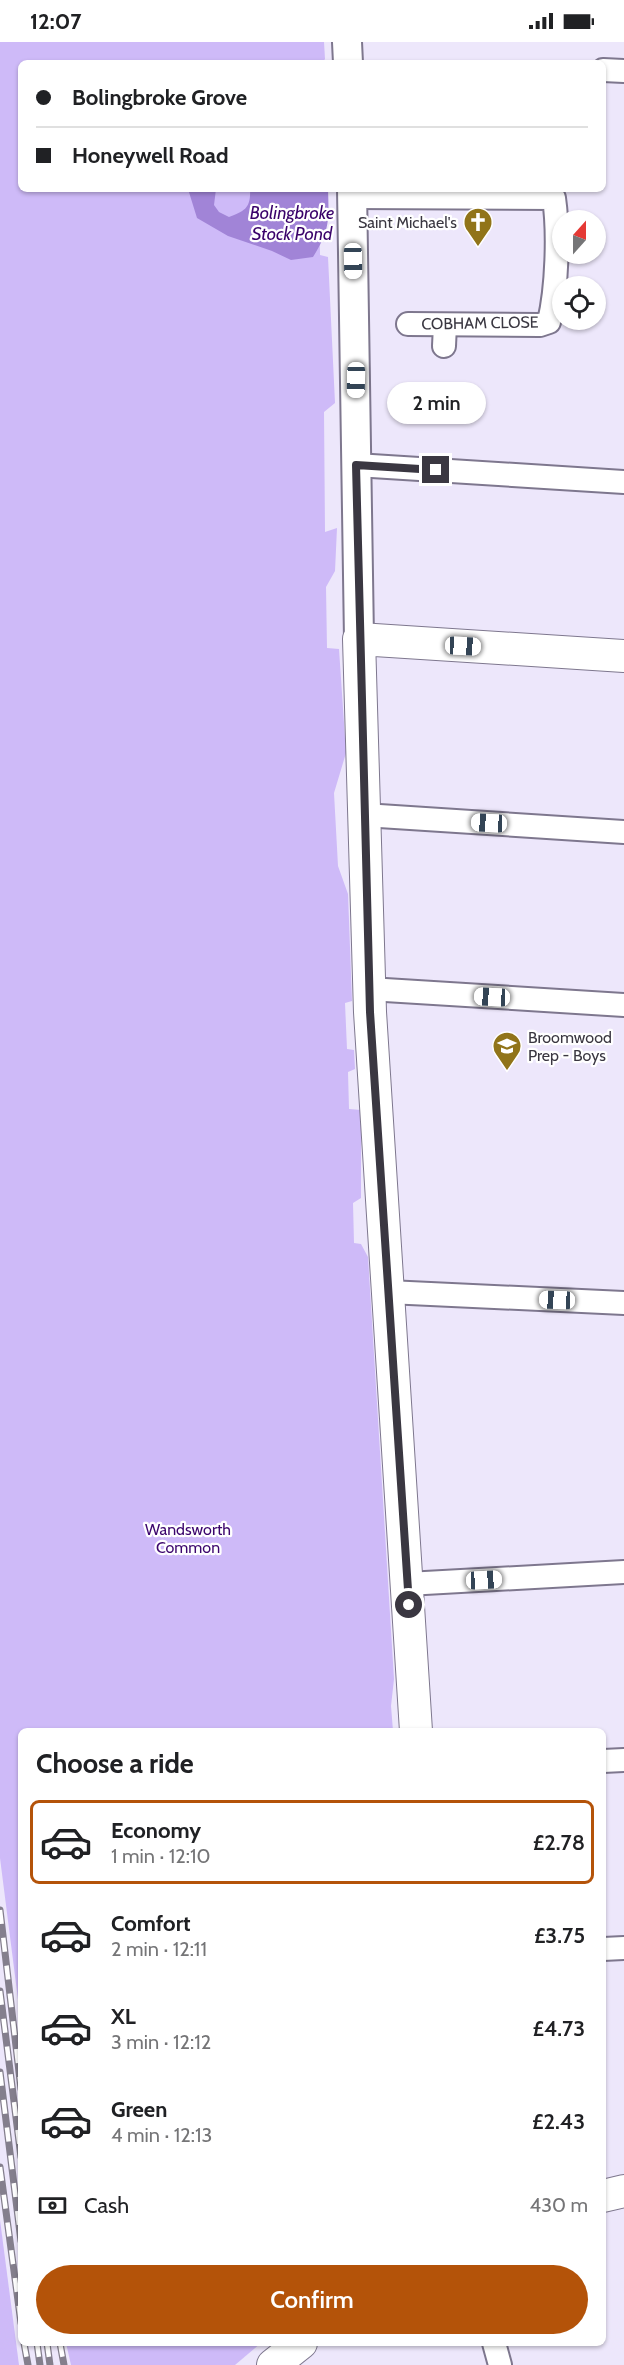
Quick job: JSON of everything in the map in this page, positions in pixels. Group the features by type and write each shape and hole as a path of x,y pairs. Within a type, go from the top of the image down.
{"main road":[{"path":"416,1728 369,989 359,639 624,656"},
{"path":"606,2195 624,2191"},
{"path":"273,2365 297,2346"}],"street":[{"path":"347,42 348,60"},
{"path":"606,70 624,71"},
{"path":"352,193 359,639"},
{"name":"COBHAM CLOSE","path":"352,193 459,193 554,198 556,217 553,306 549,322 540,325 445,335 408,324"},
{"path":"356,465 624,482"},
{"path":"364,815 624,832"},
{"path":"369,989 624,1005"},
{"path":"388,1292 624,1303"},
{"path":"408,1584 624,1572"},
{"path":"606,1761 624,1760"},
{"path":"606,1949 624,1948"},
{"path":"495,2346 500,2365"}],"green space":[{"name":"Wandsworth Common","path":"0,42 324,42 324,60 18,60 18,192 319,192 320,255 328,257 335,403 324,412 325,532 337,528 335,571 326,587 327,648 339,649 346,753 334,793 338,866 348,894 352,1001 345,1003 347,1049 354,1050 355,1069 348,1072 349,1109 361,1110 361,1198 353,1203 354,1243 361,1244 368,1257 394,1679 391,1706 393,1728 18,1728 18,1999 0,1858"},
{"path":"0,2220 19,2365 0,2365"},
{"path":"67,2346 257,2346 235,2365 71,2365"}],"water":[{"name":"Bolingbroke Stock Pond","path":"189,192 216,192 214,205 219,212 229,217 246,208 250,192 328,192 328,217 325,232 313,257 291,260 228,236 197,218"}],"railway":[{"path":"0,1910 18,2063"},
{"path":"0,1991 18,2133"},
{"path":"0,2072 18,2217"},
{"path":"0,2167 18,2301"},
{"path":"25,2346 28,2365"},
{"path":"37,2346 40,2365"},
{"path":"47,2346 50,2365"},
{"path":"61,2346 64,2365"}],"place":[{"name":"Saint Michael's","path":"478,248"},
{"name":"Broomwood Prep - Boys","path":"507,1072"}],"route":[{"path":"409,1605 370,1012 356,465 436,470"}]}
